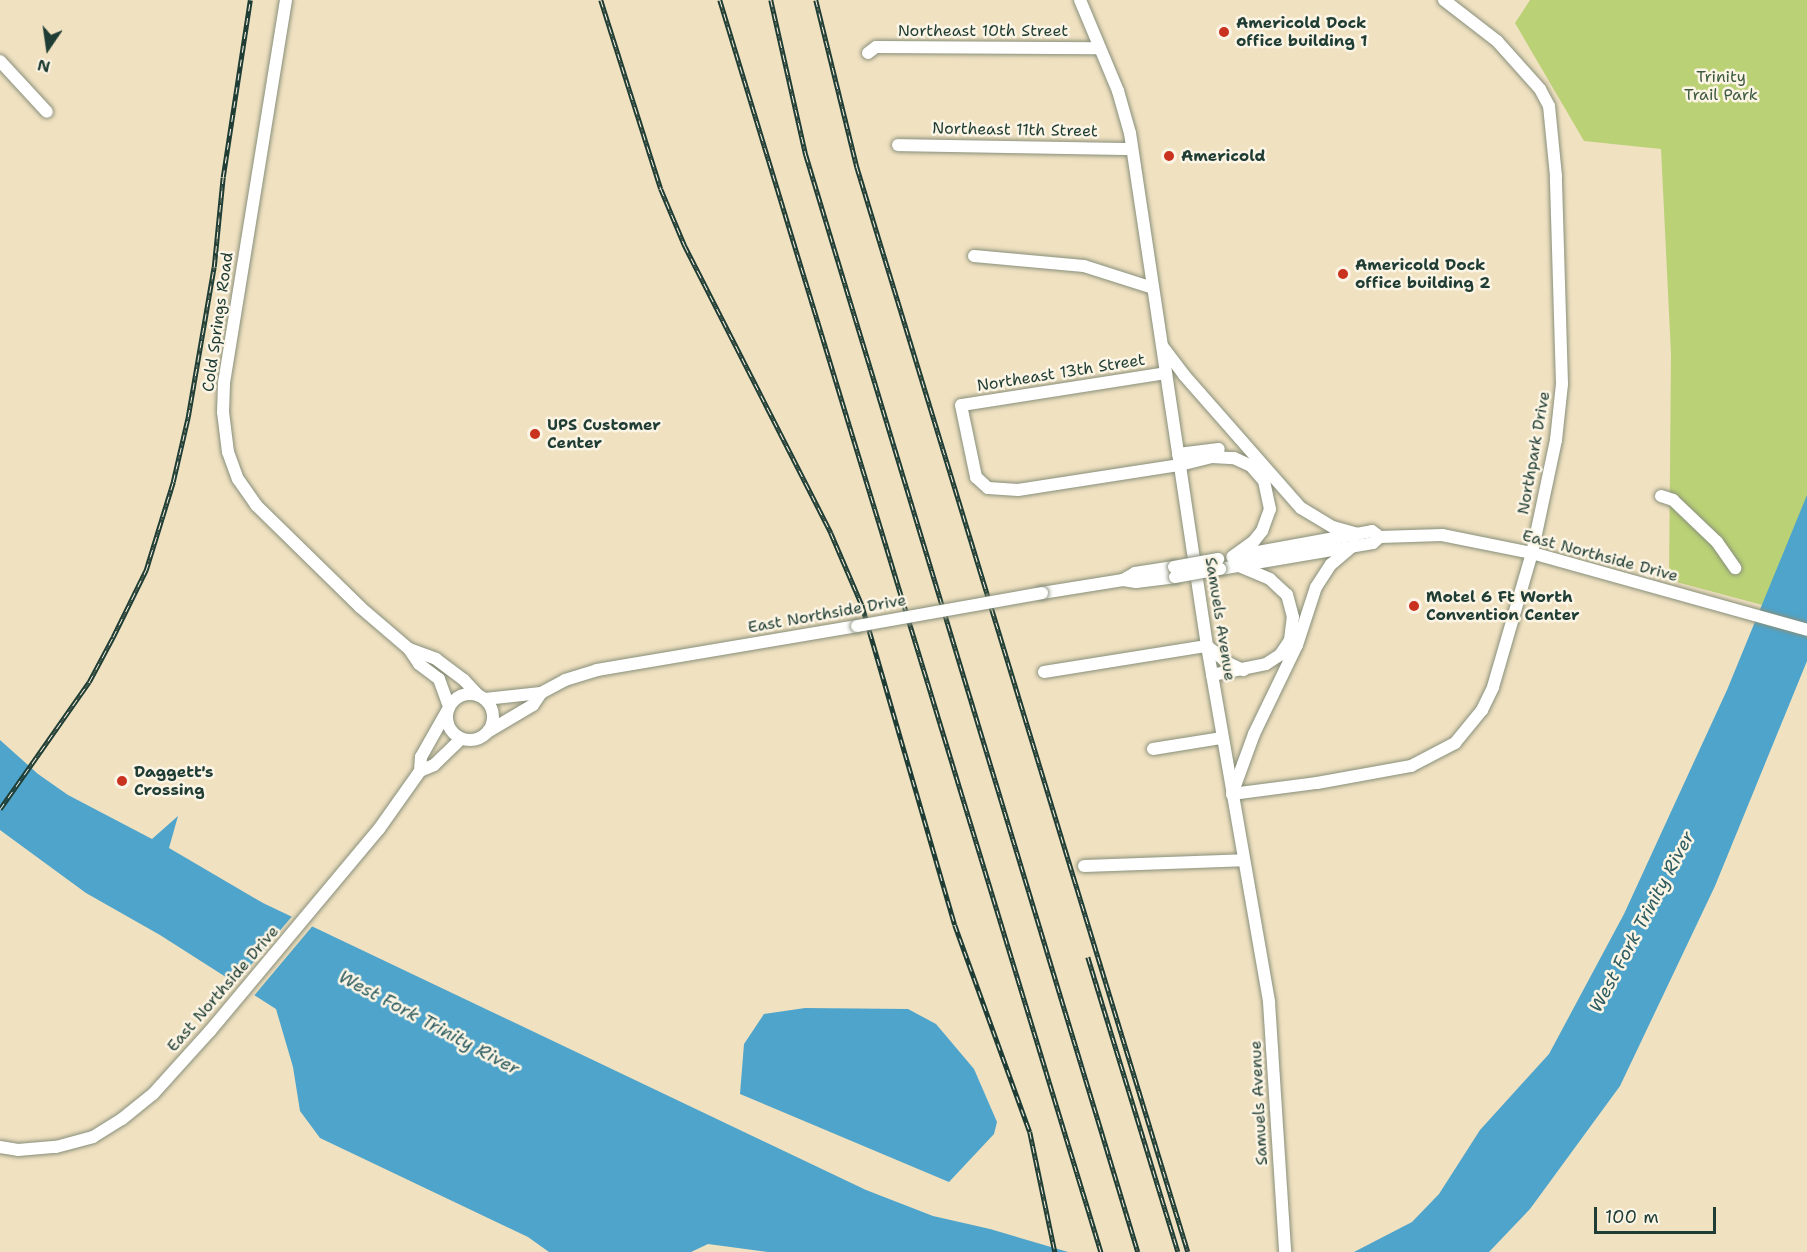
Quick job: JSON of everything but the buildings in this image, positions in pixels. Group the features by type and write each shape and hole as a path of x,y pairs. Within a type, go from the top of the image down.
{"street":[{"name":"Cold Springs Road","path":"286,0 226,373 223,412 228,452 245,492 276,527 409,649 419,664 439,679 448,709"},
{"name":"Samuels Avenue","path":"1080,0 1121,101 1132,149 1212,679 1273,1038 1285,1252"},
{"name":"Northpark Drive","path":"1232,794 1387,771 1428,759 1455,743 1482,710 1493,687 1532,554 1556,441 1562,384 1556,176 1549,106 1540,89 1497,41 1444,0"},
{"name":"Northeast 10th Street","path":"868,53 876,47 1100,48"},
{"path":"0,61 47,112"},
{"name":"Northeast 11th Street","path":"898,145 1132,149"},
{"path":"974,256 1074,265 1153,288"},
{"path":"1162,344 1184,375 1300,508 1356,540 1322,576 1297,645 1243,761 1232,794"},
{"name":"Northeast 13th Street","path":"1166,373 961,405 976,477 988,488 1018,490 1179,459"},
{"path":"1179,459 1215,448 1252,454"},
{"path":"1179,459 1222,456 1243,461 1257,472 1269,494 1270,509 1266,525 1235,561 1282,589 1290,601 1293,616 1290,640 1280,655 1266,664 1212,679"},
{"path":"1184,491 1196,467 1206,458"},
{"path":"1661,495 1673,500 1717,542 1735,568"},
{"name":"East Northside Drive","path":"481,697 541,693 565,680 597,670 1123,580 1135,573 1174,572 1356,540 1373,543 1380,537 1442,535 1532,554 1807,630"},
{"path":"1044,672 1207,646 1228,663 1243,670"},
{"name":"Cold Springs Road","path":"409,649 436,659 464,680 481,697"},
{"path":"1212,679 1261,675 1287,663"},
{"name":"East Northside Drive","path":"489,731 533,705 541,693"},
{"path":"463,695 481,697 493,712 489,731 473,741 461,739 448,726 448,709 463,695"},
{"name":"East Northside Drive","path":"420,771 421,757 448,709"},
{"path":"1153,749 1222,738"},
{"name":"East Northside Drive","path":"0,1147 18,1150 56,1147 93,1137 122,1119 153,1094 210,1031 365,846 420,771 434,765 461,739"},
{"path":"1084,866 1244,860"}],"green space":[{"name":"Trinity Trail Park","path":"1530,0 1807,0 1807,617 1669,580 1671,354 1661,149 1584,141 1515,23"}],"water":[{"name":"West Fork Trinity River","path":"1807,495 1807,661 1715,886 1620,1086 1530,1209 1489,1252 1354,1252 1412,1222 1439,1194 1480,1130 1549,1054 1624,914 1727,690"},
{"name":"West Fork Trinity River","path":"0,740 38,774 68,795 152,839 178,816 169,848 263,903 866,1190 933,1216 990,1229 1068,1252 768,1252 708,1244 691,1252 549,1252 528,1237 320,1138 300,1111 293,1067 276,1009 160,935 86,893 0,830"},
{"path":"805,1008 908,1009 936,1024 974,1069 997,1122 994,1134 949,1182 740,1094 744,1044 764,1014"}],"pier":[{"path":"294,914 315,923 253,997 234,985"}],"railway":[{"path":"0,809 89,682 146,570 173,482 188,417 214,267 223,177 250,0"},
{"path":"601,0 661,189 685,246 831,533 862,605 955,925 1030,1132 1055,1252"},
{"path":"720,0 1101,1252"},
{"path":"771,0 806,155 1138,1252"},
{"path":"816,0 857,167 1188,1252"},
{"path":"1088,957 1178,1252"}],"place":[{"name":"Americold Dock office building 1","path":"1224,32"},
{"name":"Americold","path":"1169,156"},
{"name":"Americold Dock office building 2","path":"1343,274"},
{"name":"UPS Customer Center","path":"535,434"},
{"name":"Motel 6 Ft Worth Convention Center","path":"1414,606"},
{"name":"Daggett's Crossing","path":"122,781"}]}
